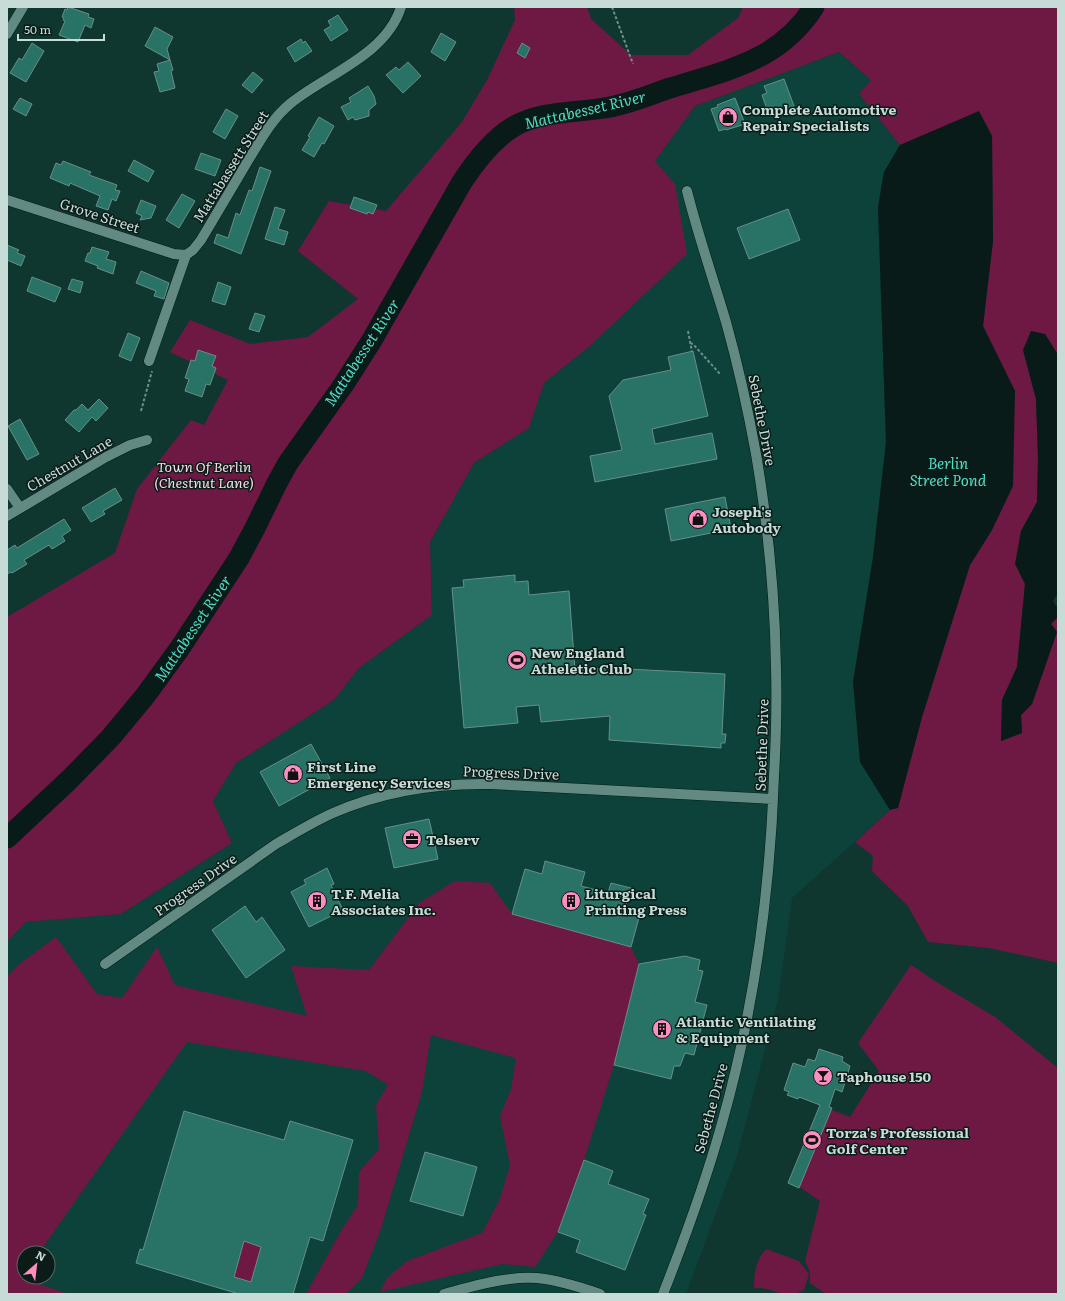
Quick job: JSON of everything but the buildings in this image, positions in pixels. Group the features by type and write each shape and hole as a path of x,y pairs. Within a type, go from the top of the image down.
{"street":[{"path":"7,34 23,7"},
{"name":"Mattabassett Street","path":"151,365 186,255 193,250 201,240 270,124 289,104 318,83 364,56 385,35 394,23 401,7"},
{"name":"Sebethe Drive","path":"663,1294 690,1223 722,1124 747,1021 764,917 770,859 776,734 776,669 770,564 752,433 726,320 696,228 687,191"},
{"name":"Grove Street","path":"7,200 174,254 186,255"},
{"name":"Chestnut Lane","path":"7,516 106,457 130,445 147,440"},
{"path":"7,489 20,508"},
{"name":"Progress Drive","path":"105,964 283,840 333,813 364,801 397,792 428,786 460,783 774,798"},
{"path":"444,1294 492,1282 516,1278 530,1278 560,1282 600,1294"}],"path":[{"path":"612,7 633,64"},
{"path":"688,331 692,352"},
{"path":"690,342 720,374"},
{"path":"141,411 151,365"}],"shaded area":[{"path":"839,52 871,80 859,94 900,145 884,172 878,207 886,442 873,557 860,762 890,810 792,898 778,1000 737,1156 686,1294 37,1294 29,1285 56,1285 56,1245 16,1245 16,1271 12,1267 7,1202 7,942 26,922 121,914 232,843 213,801 236,763 334,700 359,668 432,615 430,542 474,463 529,428 544,383 590,346 675,184 655,161 695,106"}],"green space":[{"name":"Town Of Berlin (Chestnut Lane)","path":"514,7 587,7 591,19 631,55 688,55 738,18 743,7 1058,7 1058,355 1045,334 1023,350 1036,399 1038,457 1037,502 1021,531 1016,564 1025,584 1017,667 1002,700 1001,741 1022,733 1021,715 1032,704 1057,632 1051,623 1058,617 1058,963 989,948 928,942 908,906 872,871 873,856 855,842 890,810 898,807 922,717 970,565 992,530 1015,391 983,326 993,241 992,136 979,112 900,145 859,94 871,80 839,52 695,106 655,161 675,184 687,254 590,346 544,383 529,428 474,463 430,542 432,615 359,668 334,700 236,763 213,801 232,843 121,914 26,922 7,942 7,617 115,553 137,489 191,420 204,425 228,380 170,352 190,320 250,344 308,337 358,299 298,251 329,201 386,211 462,122 487,80 515,20"},
{"path":"455,881 490,883 512,914 631,947 639,964 614,1065 584,1160 558,1232 535,1267 502,1264 380,1292 387,1278 407,1261 482,1233 500,1199 510,1165 500,1116 511,1089 516,1058 431,1035 422,1092 381,1229 362,1278 346,1294 306,1294 341,1231 358,1205 359,1172 379,1149 376,1105 388,1085 366,1071 187,1042 45,1245 16,1245 16,1285 42,1285 68,1294 7,1294 7,977 18,965 56,937 97,994 122,998 157,947 175,985 307,1016 291,966 369,970 419,903"},
{"path":"911,965 995,1017 1058,1068 1058,1294 826,1294 810,1283 810,1272 805,1261 820,1201 792,1182 822,1106 850,1117 879,1071 858,1043"},
{"path":"265,1233 251,1282 234,1277 244,1241 256,1245"},
{"path":"766,1249 799,1261 809,1274 804,1290 790,1295 754,1288 756,1267"}],"water":[{"name":"Berlin Street Pond","path":"979,111 992,136 993,241 983,326 1015,391 1013,486 992,530 970,565 922,717 898,808 890,810 860,762 853,682 873,557 886,442 878,207 884,172 900,145"},
{"path":"1031,331 1045,334 1058,355 1058,593 1053,601 1058,609 1058,617 1051,624 1057,632 1032,704 1021,715 1022,733 1001,741 1002,700 1017,667 1025,584 1015,564 1021,531 1037,502 1038,457 1036,399 1023,350"}],"waterway":[{"name":"Mattabesset River","path":"7,838 70,779 111,737 145,696 180,648 239,558 288,463 344,384 372,340 462,182 478,159 491,145 505,132 534,118 557,113 621,105 732,69 751,61 768,52 785,40 800,25 814,7"}],"place":[{"name":"Complete Automotive Repair Specialists","path":"728,117"},
{"name":"Joseph's Autobody","path":"698,519"},
{"name":"New England Atheletic Club","path":"517,660"},
{"name":"First Line Emergency Services","path":"293,774"},
{"name":"Telserv","path":"412,839"},
{"name":"T.F. Melia Associates Inc.","path":"317,901"},
{"name":"Liturgical Printing Press","path":"571,901"},
{"name":"Atlantic Ventilating & Equipment","path":"662,1029"},
{"name":"Taphouse 150","path":"823,1076"},
{"name":"Torza's Professional Golf Center","path":"812,1140"}]}
